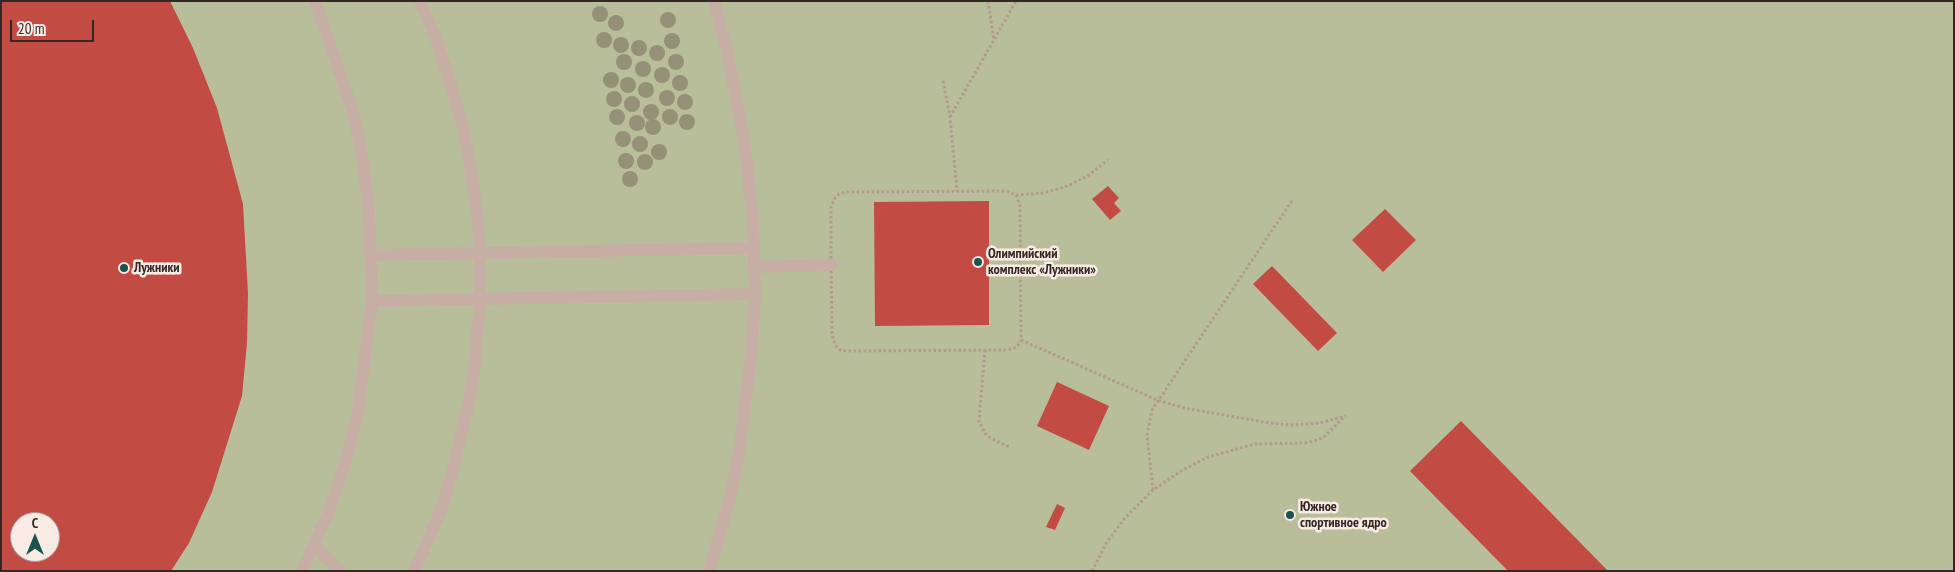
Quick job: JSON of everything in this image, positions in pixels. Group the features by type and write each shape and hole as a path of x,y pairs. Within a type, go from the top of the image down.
{"street":[{"path":"302,571 315,546 345,463 357,417 372,301 370,211 358,133 352,109 315,1"},
{"path":"414,571 440,513 467,410 474,371 480,299 480,253 477,212 462,123 435,35 420,1"},
{"path":"709,571 730,498 740,446 749,384 755,294 750,185 744,139 729,60 714,1"},
{"path":"372,255 754,248"},
{"path":"755,267 831,265"},
{"path":"372,301 755,294"},
{"path":"315,546 340,571"}],"path":[{"path":"988,1 994,41"},
{"path":"950,117 1016,1"},
{"path":"943,81 950,117 957,191"},
{"path":"1016,195 1020,206 1021,340 1013,349 847,351 840,350 833,342 831,207 832,201 839,194 846,192 957,191 1007,191 1016,195 1043,193 1068,186 1089,175 1108,160"},
{"path":"1153,490 1147,435 1149,418 1158,400 1292,199"},
{"path":"1021,340 1158,400 1184,408 1291,425 1319,423 1346,416 1324,437 1318,440 1305,443 1255,444 1208,457 1181,471 1153,490 1124,518 1107,542 1092,571"},
{"path":"985,350 979,422 987,436 1011,448"}],"green space":[{"name":"Олимпийский комплекс «Лужники»","path":"1,1 1954,1 1954,571 1,571"}],"building":[{"name":"Лужники","path":"1,1 170,1 193,48 217,108 243,204 248,293 247,343 242,396 212,492 189,543 171,571 1,571"},
{"path":"1108,186 1119,198 1114,203 1121,211 1110,220 1092,199"},
{"path":"989,201 989,325 875,326 874,202"},
{"path":"1385,209 1416,240 1383,272 1352,240"},
{"path":"1272,266 1337,333 1318,351 1253,284"},
{"path":"1057,382 1109,406 1089,450 1037,426"},
{"path":"1461,421 1608,571 1508,571 1410,471"},
{"path":"1057,504 1065,508 1055,530 1046,527"}],"place":[{"name":"Олимпийский комплекс «Лужники»","path":"978,262"},
{"name":"Лужники","path":"124,268"},
{"name":"Южное спортивное ядро","path":"1290,515"}]}
